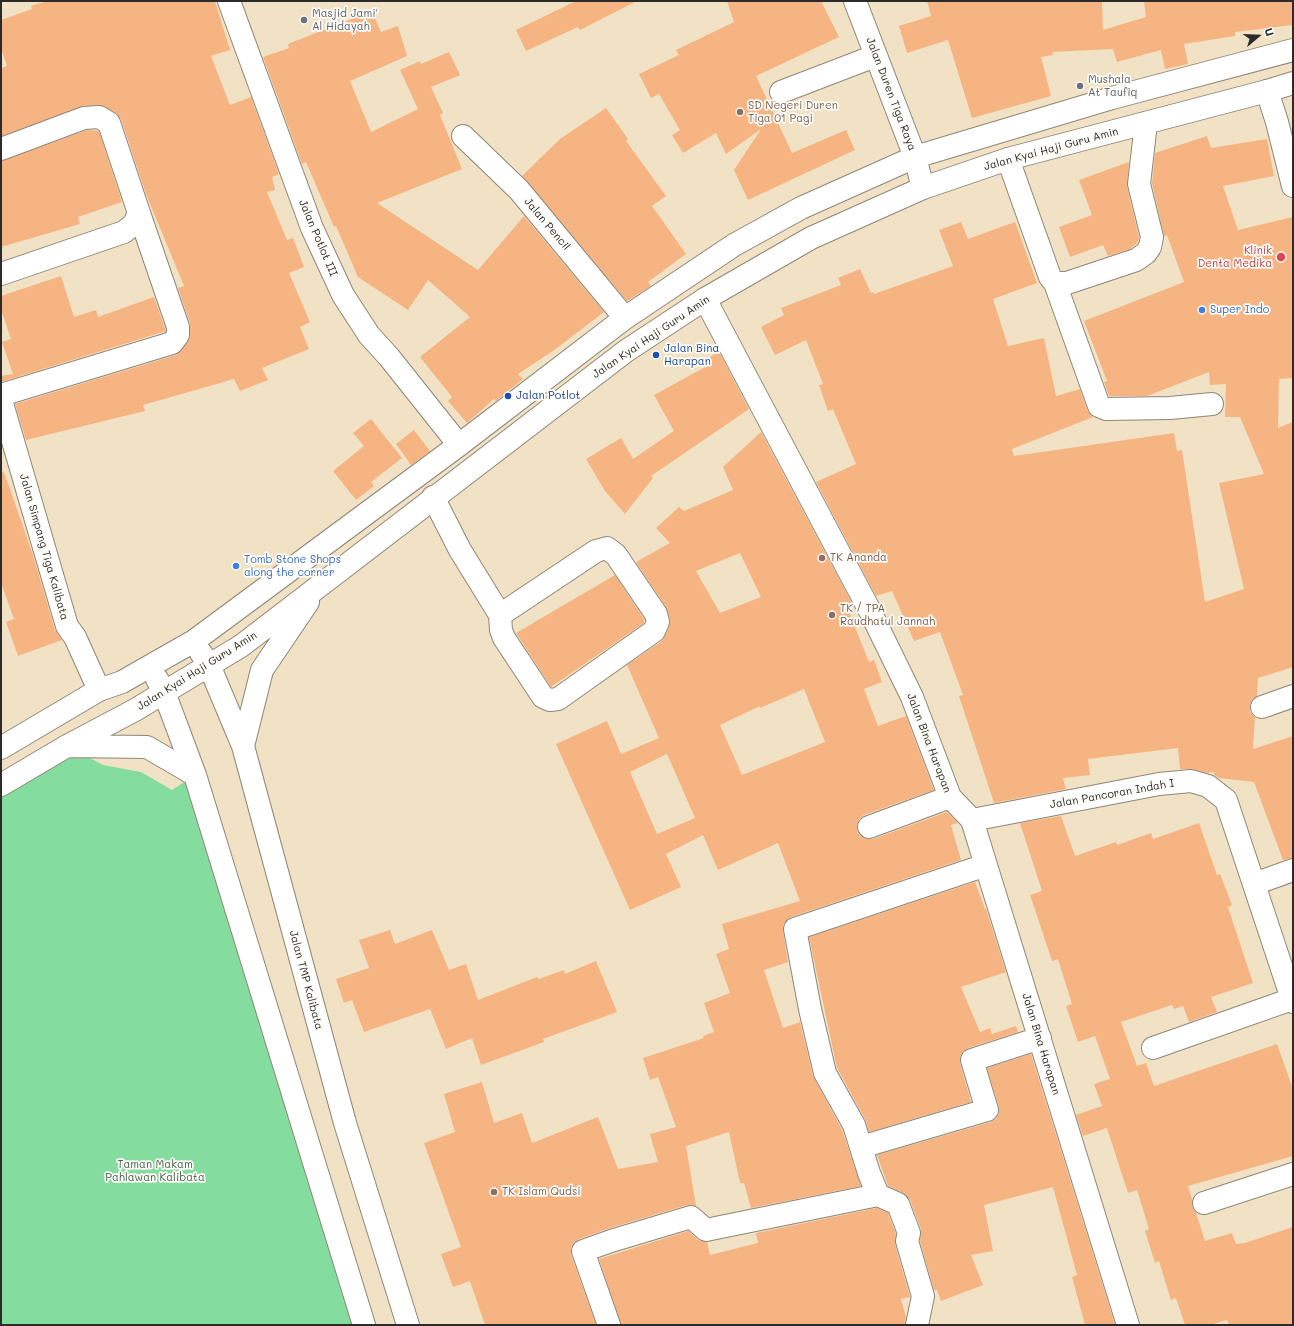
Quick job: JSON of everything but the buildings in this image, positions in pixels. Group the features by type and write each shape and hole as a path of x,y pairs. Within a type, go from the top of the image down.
{"street":[{"name":"Jalan Potlot III","path":"229,1 312,228 343,295 369,335 389,357 459,446"},
{"name":"Jalan Duren Tiga Raya","path":"856,1 875,56 915,157 923,188"},
{"path":"1,748 96,685 122,682 151,667 194,641 459,446 625,318 734,245 794,211 915,157 1112,98 1293,50"},
{"path":"781,92 875,56"},
{"name":"Jalan Kyai Haji Guru Amin","path":"1,785 67,746 135,710 241,646 433,497 626,351 705,299 811,238 923,188 1008,158 1146,124 1293,83"},
{"path":"1267,91 1277,122 1293,186"},
{"path":"1,150 84,118 99,117 109,123 178,327 178,335 172,343 162,347 1,395"},
{"path":"1055,283 1067,284 1136,260 1146,253 1150,247 1152,237 1139,184 1146,124"},
{"name":"Jalan Pencil","path":"463,136 489,159 514,185 625,318"},
{"path":"1008,158 1048,271 1055,283 1099,406 1106,409 1170,408 1212,404"},
{"path":"1,274 124,232 134,224 139,213"},
{"name":"Jalan Bina Harapan","path":"705,299 862,597 912,697 950,797 972,820 1128,1325"},
{"name":"Jalan Simpang Tiga Kalibata","path":"1,400 67,626 77,643 96,685"},
{"path":"433,497 460,550 500,616 501,630 504,638 543,697 550,700 558,698 654,631 658,622 656,614 616,555 607,548 596,551 500,616"},
{"path":"243,746 262,670 318,586"},
{"name":"Jalan TMP Kalibata","path":"194,641 209,666 243,746 345,1123 408,1325"},
{"path":"151,667 164,692 195,775 364,1325"},
{"path":"1262,707 1293,696"},
{"path":"67,746 147,747 195,775"},
{"name":"Jalan Pancoran Indah I","path":"972,820 1159,784 1191,781 1208,786 1226,800 1292,1001"},
{"path":"868,827 950,797"},
{"path":"878,1195 854,1125 825,1073 810,1009 796,929 986,865"},
{"path":"1254,884 1293,870"},
{"path":"1153,1048 1292,1001"},
{"path":"861,1147 987,1110 972,1060 1040,1038"},
{"path":"1204,1203 1293,1174"},
{"path":"608,1325 584,1251 691,1217 706,1230 878,1195 898,1204 909,1233 907,1241 923,1296 917,1325"}],"green space":[{"name":"Taman Makam Pahlawan Kalibata","path":"67,746 103,765 141,772 172,790 195,775 364,1325 1,1325 1,785"}],"place":[{"name":"Masjid Jami' Al Hidayah","path":"304,20"},
{"name":"Mushala At Taufiq","path":"1080,86"},
{"name":"SD Negeri Duren Tiga 01 Pagi","path":"740,112"},
{"name":"Klinik Denta Medika","path":"1281,257"},
{"name":"Super Indo","path":"1202,310"},
{"name":"Jalan Bina Harapan","path":"656,355"},
{"name":"Jalan Potlot","path":"508,396"},
{"name":"TK Ananda","path":"822,558"},
{"name":"Tomb Stone Shops along the corner","path":"236,566"},
{"name":"TK / TPA Raudhatul Jannah","path":"832,615"},
{"name":"TK Islam Qudsi","path":"494,1192"}]}
